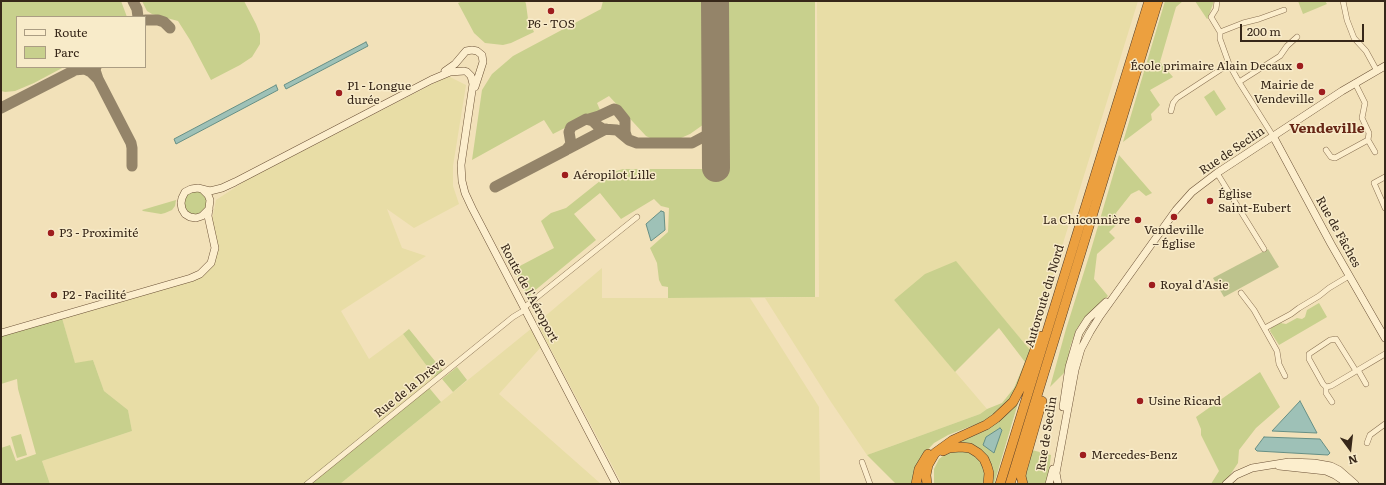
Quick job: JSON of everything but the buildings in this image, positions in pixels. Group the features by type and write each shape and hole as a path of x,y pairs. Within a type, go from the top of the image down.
{"highway":[{"name":"Autoroute du Nord","path":"1000,484 1149,1"},
{"name":"Autoroute du Nord","path":"1010,484 1158,1"},
{"path":"916,484 919,468 929,453 936,446 986,425 1013,402 1021,387 1042,332 1054,310"},
{"path":"1023,484 1021,476 1022,471 1058,344 1055,340"},
{"path":"927,484 927,469 932,457 944,446 964,435"},
{"path":"931,484 931,470 933,463 938,456 949,448 961,447 973,450 982,457 988,471 988,484"}],"street":[{"path":"1217,1 1215,12 1211,17 1220,32 1219,38 1229,64 1238,82 1273,136"},
{"path":"1343,1 1347,20 1354,38 1366,51 1377,71"},
{"path":"1220,32 1243,23 1260,20 1284,10"},
{"path":"1238,82 1280,56 1287,46 1297,38"},
{"path":"184,280 204,268 210,258 212,241 208,229 202,222 188,216 184,212 181,205 181,199 184,193 190,189 196,188 210,191 216,190 236,182 431,80 450,72 466,71 475,73 480,69 483,63 483,58 477,51 467,50 454,64 431,80"},
{"path":"461,56 460,64 466,71"},
{"path":"1171,110 1176,99 1229,64"},
{"name":"Rue de Seclin","path":"1058,484 1056,473 1078,355 1090,332 1121,286 1180,205 1192,192 1217,173 1355,83 1385,66"},
{"name":"Route de l'Aéroport","path":"471,103 480,69"},
{"name":"Route de l'Aéroport","path":"466,71 471,76 473,81 462,159 464,190 616,484"},
{"path":"1355,83 1365,103 1366,107 1362,118 1369,133 1368,140 1375,152"},
{"name":"Rue de Fâches","path":"1273,136 1349,276 1385,338"},
{"path":"1326,150 1331,157 1335,158 1368,140"},
{"path":"1217,173 1264,249"},
{"path":"1385,177 1374,183 1385,208"},
{"path":"194,218 202,216 210,207 216,196 236,182"},
{"path":"1,333 184,280 203,272 209,266 214,256 215,244 208,220 210,207 209,196 202,190"},
{"name":"Rue de la Drève","path":"308,484 637,216"},
{"path":"1265,328 1291,314 1349,276"},
{"name":"Rue de Seclin","path":"1050,484 1054,468 1066,379 1077,339 1085,322 1121,286"},
{"path":"1242,293 1265,328 1278,352 1279,364 1286,376"},
{"path":"1332,402 1326,393 1326,387 1308,355 1312,350 1330,340 1335,339 1339,342 1366,384"},
{"path":"1326,387 1331,386 1385,354"},
{"path":"1367,443 1372,433 1385,424"},
{"path":"862,462 870,484"},
{"path":"1226,484 1242,472 1261,466 1290,462 1324,464 1339,470 1354,484"},
{"path":"1261,466 1297,467 1326,471 1348,484"}],"shaded area":[{"path":"817,1 1138,1 1030,350 956,262 894,300 987,409 980,414 867,455 831,402 765,298 819,297"},
{"path":"448,76 466,85 453,166 453,186 459,204 414,228 387,209 402,248 426,256 341,311 369,359 403,334 435,377 302,484 50,484 42,461 132,431 128,410 104,391 93,360 75,364 62,318 186,282 213,264 212,220 216,200 245,181"},
{"path":"602,268 602,298 750,298 819,407 820,484 622,484 537,323"},
{"path":"532,328 541,347 499,394 601,484 340,484"}],"green space":[{"path":"1,1 121,1 127,16 16,16 16,68 62,68 15,91 1,91"},
{"path":"142,1 244,1 260,34 260,44 252,57 211,80 178,21 152,14 147,11"},
{"path":"463,1 525,1 528,19 534,32 511,43 503,45 485,43 474,33 458,3"},
{"path":"603,1 706,1 707,122 690,134 681,138 650,138 646,136 609,96 597,103 600,110 553,134 544,120 472,160 482,90 492,74 513,56 601,9"},
{"path":"725,1 815,1 815,297 668,298 668,287 662,286 659,280 657,263 650,248 668,232 669,208 661,206 654,199 621,219 600,193 574,214 596,240 533,292 528,298 517,276 519,274 516,268 554,248 541,221 551,213 566,208 610,173 623,169 726,169"},
{"path":"1165,1 1183,1 1176,7 1160,62 1173,77 1150,90 1160,105 1151,114 1152,120 1123,142"},
{"path":"1195,1 1214,1 1207,19"},
{"path":"1298,1 1325,1 1327,4 1303,14"},
{"path":"1214,90 1226,109 1216,116 1204,97"},
{"path":"1119,155 1152,193 1146,196 1139,190 1131,194 1116,213 1119,222 1109,232 1115,238 1097,254 1094,279 1108,296 1084,318 1076,330 1070,347 1066,371 1050,387 1066,329"},
{"path":"195,191 203,195 207,203 203,211 195,215 187,211 183,203 187,195"},
{"path":"176,200 175,206 172,210 165,213 161,214 142,210"},
{"path":"1268,249 1279,267 1224,297 1213,278"},
{"path":"956,261 1030,350 1015,391 1006,404 995,415 982,422 948,435 934,443 920,458 913,475 913,484 896,484 867,455 980,414 987,409 1002,403 1014,388 1025,362 999,328 955,372 894,300 925,274"},
{"path":"1319,303 1327,317 1279,345 1270,331 1271,328 1280,323 1286,324 1297,318 1302,319 1305,317 1307,310"},
{"path":"62,318 75,363 93,360 104,391 128,410 132,431 42,461 50,484 1,484 1,448 10,445 16,461 36,454 18,389 17,379 1,384 1,336"},
{"path":"409,329 443,371 435,377 403,334"},
{"path":"457,367 467,380 453,392 442,379"},
{"path":"1260,372 1280,407 1256,428 1239,450 1238,463 1224,484 1211,484 1219,471 1201,435 1201,429 1196,417"},
{"path":"426,384 441,402 340,484 302,484"},
{"path":"1021,393 994,484 990,484 988,461 952,445 978,431"},
{"path":"21,434 27,455 17,458 11,437"},
{"path":"1032,450 1051,455 1048,480 1046,484 1028,484 1026,482 1025,473"},
{"path":"967,451 979,459 984,468 985,484 934,484 934,469 939,459 948,452"}],"water":[{"path":"366,42 368,46 286,89 284,85"},
{"path":"276,85 278,90 176,144 174,139"},
{"path":"661,211 664,212 665,230 651,241 646,224"},
{"path":"1300,401 1317,433 1272,431"},
{"path":"1000,428 1002,430 994,453 983,445 986,437"},
{"path":"1264,437 1320,439 1330,453 1328,455 1257,451 1255,449"}],"taxiway":[{"path":"133,1 137,9 138,16"},
{"path":"146,20 158,20 164,22 170,28"},
{"path":"1,108 79,68"},
{"path":"74,70 85,69 91,72 98,79 96,68"},
{"path":"98,79 131,143 132,166"},
{"path":"589,119 614,109 617,110 625,120 625,132 627,138"},
{"path":"495,187 566,150 571,144 569,132 571,127 586,119 593,121 603,129 617,130 629,140 637,143 692,143 707,135 716,122"},
{"path":"568,149 606,129"}],"runway":[{"path":"715,1 716,168"}],"place":[{"name":"P6 - TOS","path":"551,11"},
{"name":"École primaire Alain Decaux","path":"1300,66"},
{"name":"Mairie de Vendeville","path":"1322,92"},
{"name":"P1 - Longue durée","path":"339,93"},
{"name":"Aéropilot Lille","path":"565,175"},
{"name":"Église Saint-Eubert","path":"1210,201"},
{"name":"Vendeville – Église","path":"1174,217"},
{"name":"La Chiconnière","path":"1138,220"},
{"name":"P3 - Proximité","path":"51,233"},
{"name":"Royal d'Asie","path":"1152,285"},
{"name":"P2 - Facilité","path":"54,295"},
{"name":"Usine Ricard","path":"1140,401"},
{"name":"Mercedes-Benz","path":"1083,455"}],"district":[{"name":"Vendeville","path":"1327,129"}]}
